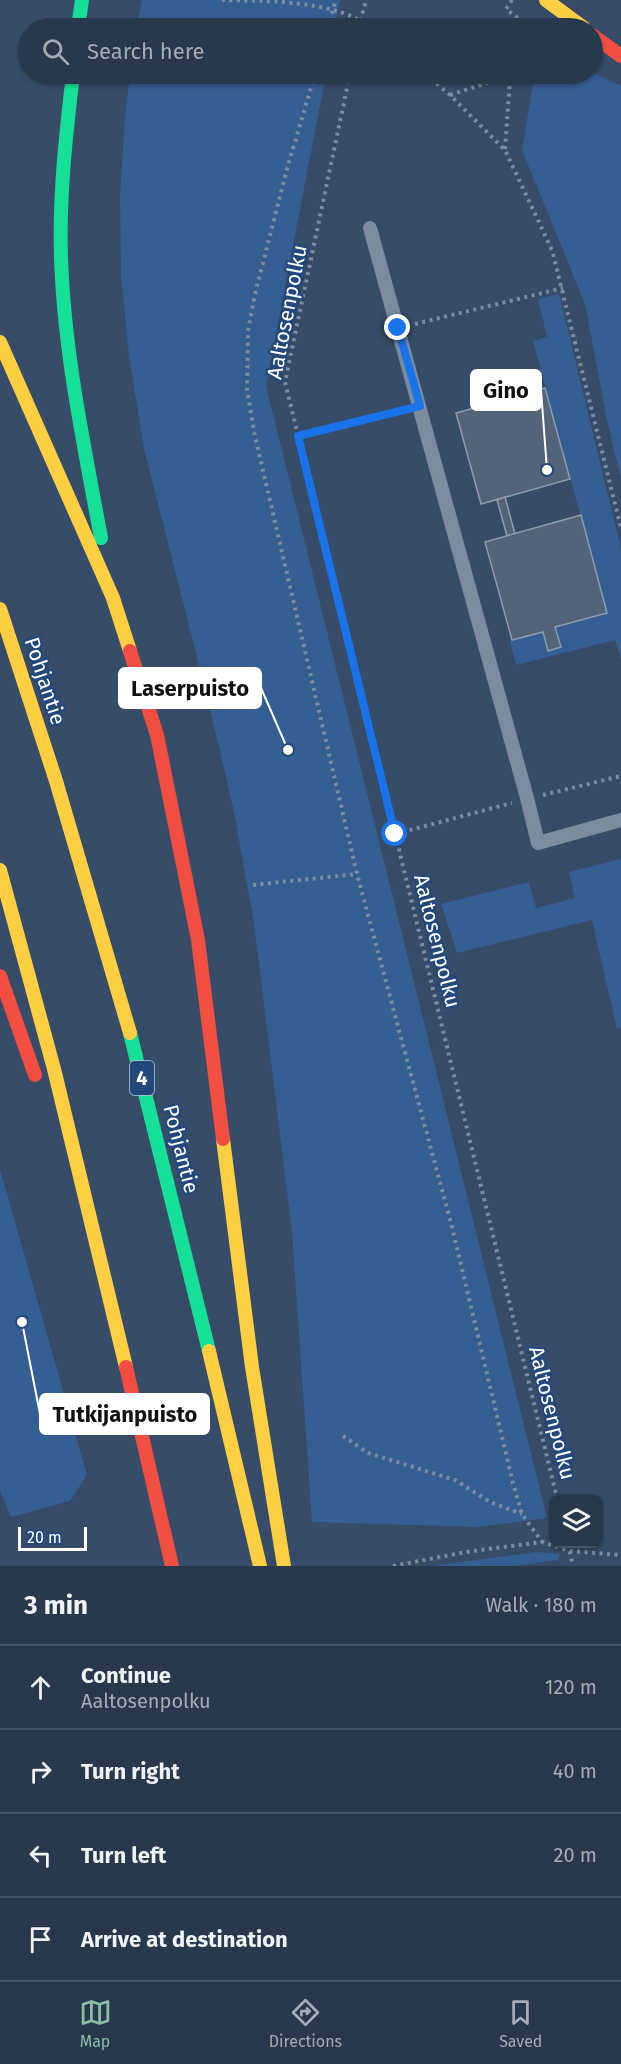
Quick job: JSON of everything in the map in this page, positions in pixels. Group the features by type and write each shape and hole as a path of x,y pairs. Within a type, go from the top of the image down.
{"main road":[{"path":"79,18 82,0"},
{"path":"546,0 570,18"},
{"path":"603,43 621,56"},
{"path":"72,84 64,156 61,256 69,357 92,493 113,598"},
{"path":"0,342 113,598 157,735 198,940 252,1367 284,1566"},
{"name":"Pohjantie","path":"0,609 56,782 134,1047 219,1385 259,1560"},
{"path":"0,870 54,1069 172,1566"},
{"path":"0,976 37,1083"},
{"path":"59,1149 111,1302"}],"lane":[{"path":"370,228 538,843 621,820"}],"path":[{"path":"222,0 267,1 333,8 356,18"},
{"path":"330,18 336,0"},
{"path":"362,18 366,0"},
{"path":"512,0 506,9 518,18"},
{"path":"312,84 287,169 255,294 248,331 247,389 254,432 357,874 452,1227 513,1483 522,1514 542,1542"},
{"name":"Aaltosenpolku","path":"348,84 285,382 556,1494"},
{"path":"437,84 505,150 552,250 621,528"},
{"path":"450,95 484,84"},
{"path":"505,150 510,84"},
{"path":"398,328 563,288"},
{"path":"298,436 420,406"},
{"path":"253,885 357,874"},
{"path":"343,1436 368,1453 455,1480 490,1502 522,1514"},
{"path":"393,1566 466,1552 542,1542 570,1551 621,1555"},
{"path":"569,1548 573,1566"}],"shaded area":[{"path":"142,0 340,0 336,18 138,18"},
{"path":"603,78 621,86 621,480 585,304 522,150 533,84 603,84"},
{"path":"129,84 324,84 266,386 547,1518 479,1527 312,1522 292,1232 254,923 233,807 144,449 129,356 121,276 120,196"},
{"path":"557,294 560,297 621,549 621,659 615,640 516,665 510,641 543,632 548,650 561,647 555,627 607,613 533,341 547,337 538,299"},
{"path":"621,859 621,1028 617,1029 592,920 457,953 441,904 529,882 536,908 575,898 569,872"},
{"path":"0,1169 87,1475 70,1501 11,1517 0,1491"},
{"path":"536,1552 560,1554 558,1560 514,1566 433,1566"}],"building":[{"path":"545,388 570,479 481,504 456,413"},
{"path":"505,497 515,534 507,536 497,500"},
{"path":"581,515 607,613 555,627 561,647 548,651 543,632 512,640 485,542"}],"traffic: fast":[{"path":"79,18 82,0"},
{"path":"72,84 62,188 63,293 76,398 101,538"},
{"path":"130,1033 209,1351"}],"traffic: slow":[{"path":"546,0 570,18"},
{"path":"0,342 113,598 130,651"},
{"path":"0,609 56,781 130,1033"},
{"path":"0,870 54,1069 126,1367"},
{"path":"223,1139 252,1367 284,1566"},
{"path":"209,1351 260,1566"}],"traffic: jam":[{"path":"603,43 621,56"},
{"path":"130,651 157,735 198,940 223,1139"},
{"path":"0,976 35,1075"},
{"path":"126,1367 172,1566"}],"place":[{"name":"Gino","path":"547,470"},
{"name":"Laserpuisto","path":"288,750"},
{"name":"Tutkijanpuisto","path":"22,1322"}],"route":[{"path":"395,834 298,436 420,406 398,328"}]}
